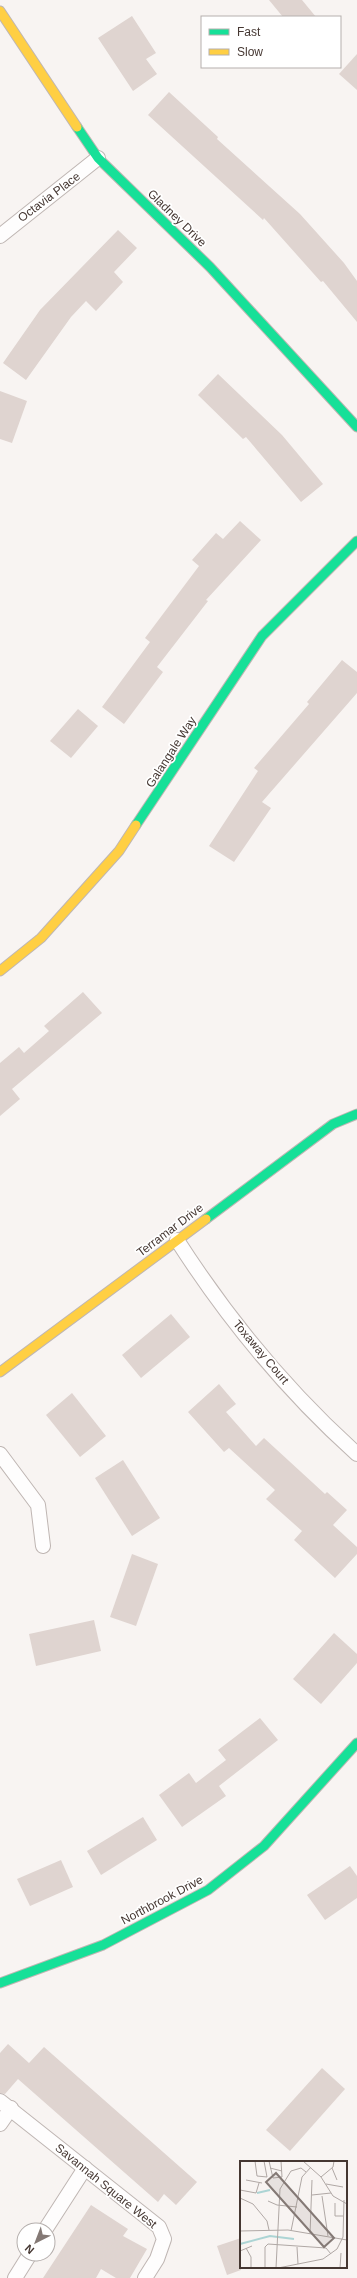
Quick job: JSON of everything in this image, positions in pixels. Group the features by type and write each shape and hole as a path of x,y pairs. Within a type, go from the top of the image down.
{"street":[{"name":"Gladney Drive","path":"0,11 98,158 210,267 357,427"},
{"name":"Octavia Place","path":"0,236 98,158"},
{"name":"Galangale Way","path":"0,971 41,938 119,851 262,636 357,541"},
{"name":"Terramar Drive","path":"0,1372 333,1124 357,1114"},
{"name":"Toxaway Court","path":"177,1240 202,1278 261,1353 307,1406 357,1454"},
{"path":"0,1454 38,1505 42,1546"},
{"name":"Northbrook Drive","path":"0,1983 103,1945 208,1890 264,1846 357,1743"},
{"path":"0,2124 5,2104"},
{"name":"Savannah Square West","path":"5,2104 159,2227 164,2239 157,2258 145,2278"},
{"path":"50,2222 85,2168"},
{"path":"15,2278 25,2262"}],"building":[{"path":"269,0 302,0 315,16 282,16"},
{"path":"132,16 156,53 146,59 157,74 133,91 98,38"},
{"path":"357,54 357,90 339,74"},
{"path":"169,92 218,137 217,139 300,214 344,263 357,281 357,322 323,281 321,282 264,218 263,220 148,115"},
{"path":"118,230 137,248 114,272 123,282 96,311 86,301 71,317 26,380 3,363 40,310"},
{"path":"218,374 282,435 323,484 301,502 246,437 243,439 198,395"},
{"path":"0,391 27,401 12,443 0,439"},
{"path":"240,521 261,540 206,600 208,601 157,667 163,672 124,724 102,707 150,642 145,638 199,566 192,560 216,533 223,539"},
{"path":"342,660 357,672 357,693 262,802 271,808 234,862 209,846 258,771 254,768 309,704 307,702"},
{"path":"78,709 98,726 71,758 50,741"},
{"path":"83,992 102,1013 12,1089 20,1099 0,1116 0,1063 19,1047 24,1053 49,1031 44,1026"},
{"path":"171,1314 190,1337 141,1378 122,1355"},
{"path":"219,1384 236,1404 226,1412 256,1446 264,1438 325,1494 327,1492 347,1510 333,1525 357,1547 357,1554 335,1578 294,1540 302,1531 266,1499 275,1490 229,1448 224,1452 188,1412"},
{"path":"72,1393 106,1436 80,1457 46,1415"},
{"path":"123,1460 160,1518 132,1536 95,1478"},
{"path":"132,1554 158,1564 136,1626 110,1617"},
{"path":"94,1620 101,1651 36,1666 29,1634"},
{"path":"334,1633 357,1654 357,1663 321,1704 293,1679"},
{"path":"260,1718 278,1740 219,1786 226,1796 182,1827 159,1795 189,1773 196,1783 226,1760 218,1750"},
{"path":"143,1817 157,1840 101,1875 87,1851"},
{"path":"61,1860 73,1887 30,1906 17,1879"},
{"path":"350,1866 357,1876 357,1898 325,1920 307,1895"},
{"path":"8,2044 29,2063 44,2047 197,2182 176,2205 164,2194 158,2202 18,2079 5,2094 0,2093 0,2053"},
{"path":"322,2068 345,2089 290,2151 266,2130"},
{"path":"91,2205 128,2229 123,2236 147,2249 130,2278 116,2278 101,2269 96,2278 43,2278 54,2262 56,2262 56,2258"},
{"path":"240,2238 241,2270 227,2275 217,2246"}],"traffic: fast":[{"path":"77,127 98,158 210,267 357,427"},
{"path":"136,825 262,636 357,541"},
{"path":"206,1219 333,1124 357,1114"},
{"path":"0,1983 103,1945 208,1890 264,1846 357,1743"}],"traffic: slow":[{"path":"0,11 77,127"},
{"path":"0,971 41,938 119,851 136,825"},
{"path":"0,1372 206,1219"}]}
